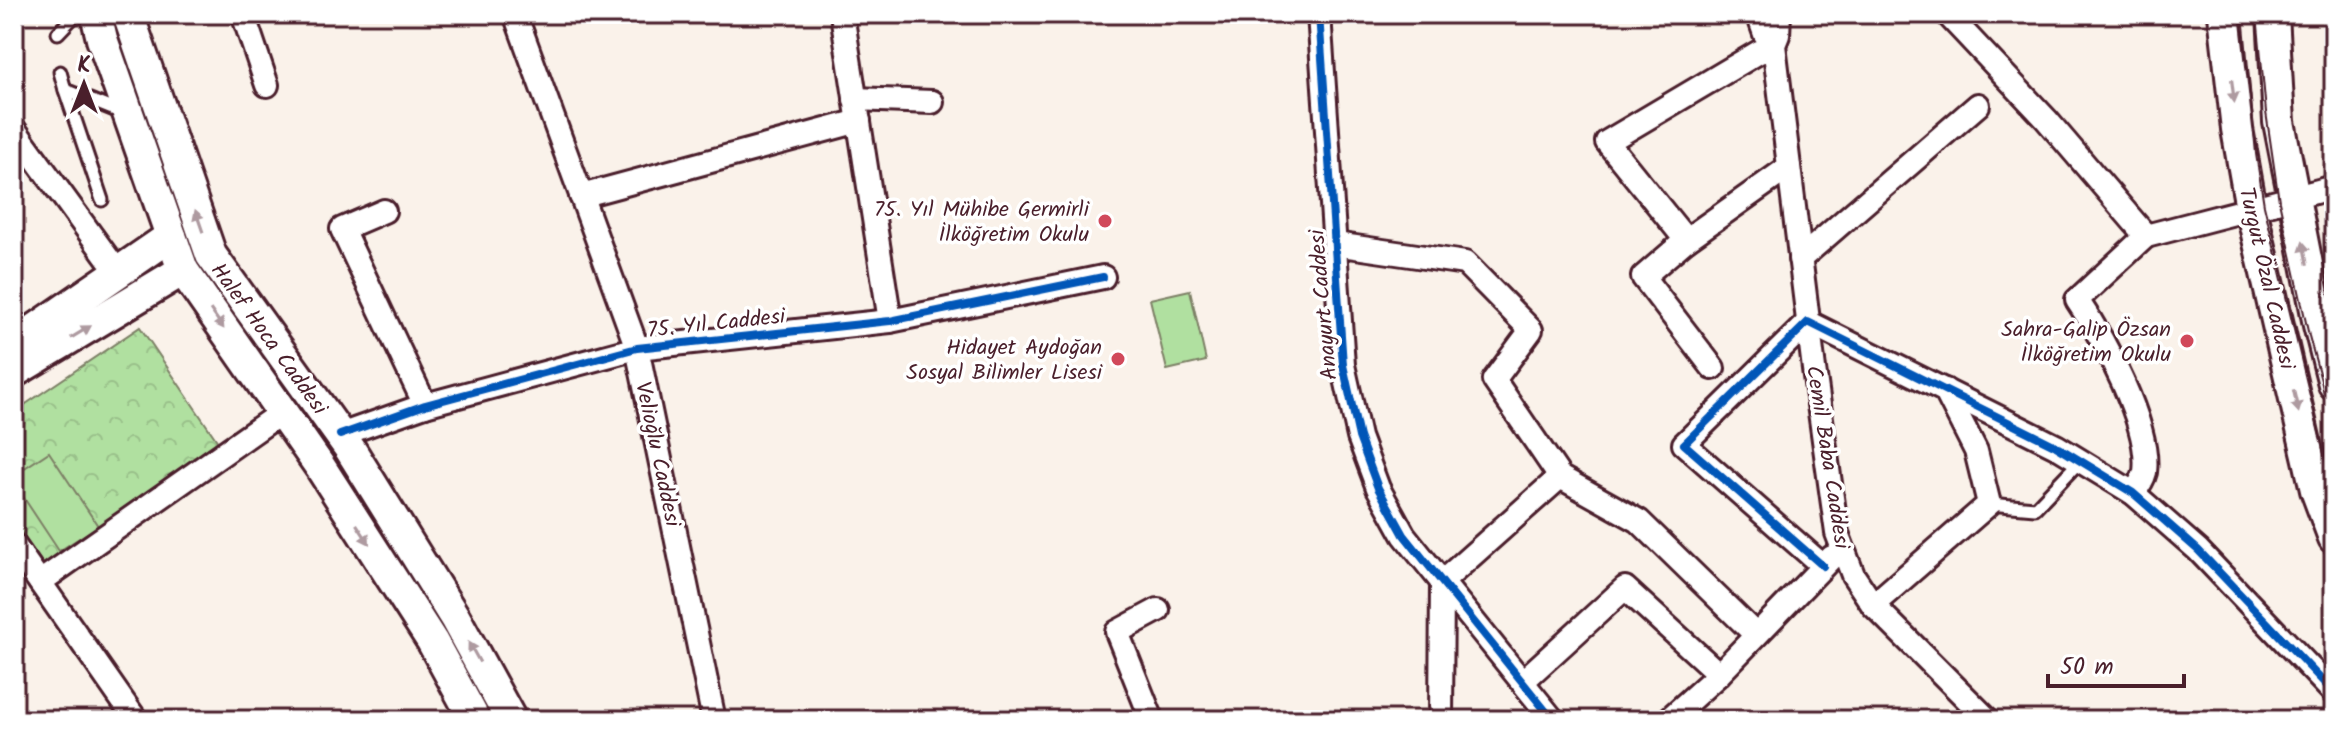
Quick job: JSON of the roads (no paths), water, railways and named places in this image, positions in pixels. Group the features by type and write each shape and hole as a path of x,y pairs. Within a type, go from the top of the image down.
{"main road":[{"name":"Halef Hoca Caddesi","path":"96,14 183,270 321,468 432,641 475,720"},
{"name":"Halef Hoca Caddesi","path":"128,14 211,255 340,435 455,618 511,720"},
{"name":"Turgut Özal Caddesi","path":"2224,14 2237,129 2251,208 2316,490 2334,538"},
{"name":"Turgut Özal Caddesi","path":"2273,14 2279,122 2294,197 2327,322 2334,384"},
{"path":"14,344 171,236"},
{"path":"14,372 183,270"}],"street":[{"path":"243,14 267,85"},
{"name":"Velioğlu Caddesi","path":"515,14 637,348 714,720"},
{"path":"842,14 890,321"},
{"name":"Anayurt Caddesi","path":"1319,14 1343,365 1359,437 1378,488 1404,535 1553,720"},
{"name":"Cemil Baba Caddesi","path":"1758,14 1765,34 1774,47"},
{"name":"Cemil Baba Caddesi","path":"1779,14 1774,47 1808,322 1841,547 1853,575 1873,605 1988,720"},
{"path":"1947,14 2046,119 2146,236"},
{"path":"1686,240 1607,142 1759,52 1774,47"},
{"path":"581,196 857,110 932,102"},
{"path":"1800,259 1978,105"},
{"path":"14,129 118,272"},
{"path":"1713,368 1643,277 1686,240 1789,167"},
{"path":"2133,493 2144,475 2144,452 2138,424 2113,359 2077,300 2146,236 2334,187"},
{"path":"384,211 342,229 425,405"},
{"path":"1335,244 1465,263 1531,330 1494,380 1560,477 1639,521 1756,635"},
{"name":"75. Yıl Caddesi","path":"340,435 425,405 637,348 890,321 1103,277"},
{"path":"1823,566 1684,444 1808,322 2056,446 2133,493 2198,550 2334,693"},
{"path":"1873,605 1989,504 1976,451 1945,390"},
{"path":"40,582 282,412"},
{"path":"1441,720 1442,582 1560,477"},
{"path":"14,545 136,720"},
{"path":"1668,720 1719,674 1841,547"},
{"path":"1523,681 1625,588 1719,674"},
{"path":"1144,720 1152,720 1117,632 1158,610"}],"lane":[{"path":"58,33 76,14"},
{"path":"60,72 102,200"},
{"path":"65,90 129,115"},
{"path":"1989,504 2035,508 2081,460"}],"tram line":[{"path":"2243,14 2264,205 2334,487"},
{"path":"2257,14 2266,112 2279,201 2309,336 2334,429"}],"place":[{"name":"75. Yıl Mühibe Germirli İlköğretim Okulu","path":"1105,221"},
{"name":"Sahra-Galip Özsan İlköğretim Okulu","path":"2187,341"},
{"name":"Hidayet Aydoğan Sosyal Bilimler Lisesi","path":"1118,359"}]}
